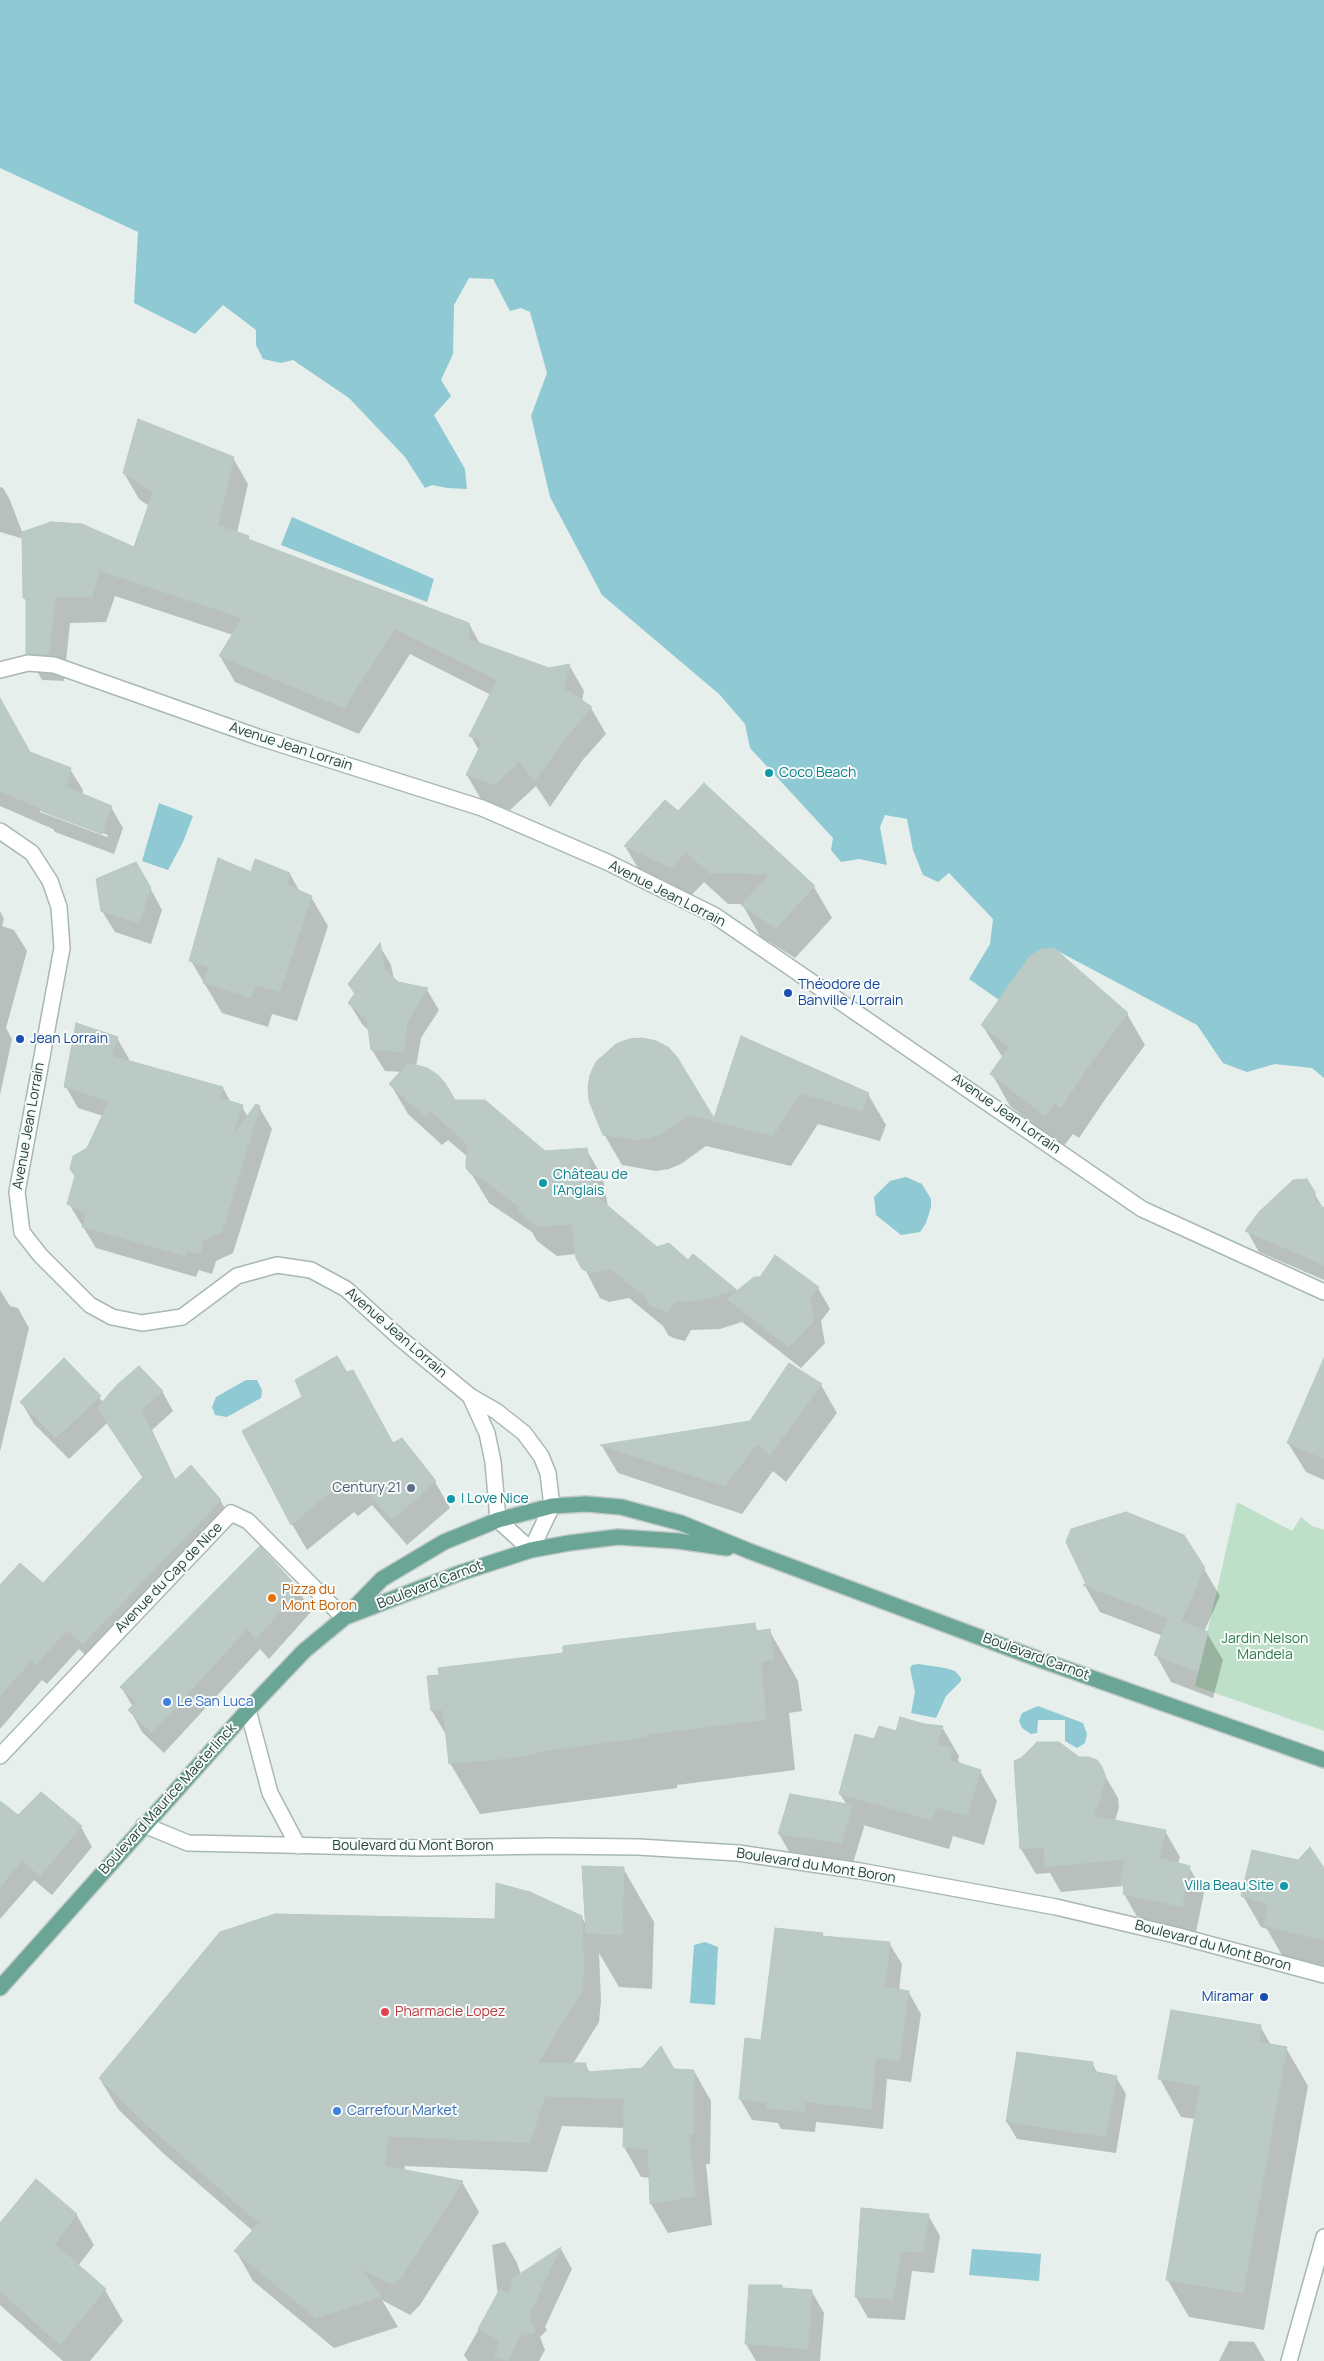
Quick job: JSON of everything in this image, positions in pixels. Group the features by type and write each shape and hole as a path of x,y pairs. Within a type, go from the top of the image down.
{"main road":[{"name":"Boulevard Carnot","path":"344,1618 382,1579 444,1542 498,1520 552,1506 586,1504 621,1507 681,1523 1038,1659 1324,1760"},
{"name":"Boulevard Carnot","path":"344,1618 460,1572 531,1550 569,1543 618,1537 678,1541 749,1550"},
{"name":"Boulevard Maurice Maeterlinck","path":"0,1988 248,1710 304,1651 344,1618"}],"street":[{"name":"Avenue Jean Lorrain","path":"0,670 28,663 54,666 258,737 482,808 607,862 714,915 1142,1209 1324,1292"},
{"name":"Avenue Jean Lorrain","path":"0,831 32,854 50,881 59,907 62,948 17,1192 22,1232 40,1256 90,1305 112,1317 142,1323 182,1317 237,1276 277,1265 311,1270 346,1289 401,1339 470,1396 496,1411 524,1434 541,1456 548,1474 552,1506"},
{"name":"Avenue Jean Lorrain","path":"470,1396 487,1433 493,1462 498,1520"},
{"path":"498,1520 531,1550 552,1506"},
{"name":"Avenue du Cap de Nice","path":"0,1756 231,1513 248,1520 344,1618"},
{"path":"248,1710 270,1793 298,1846"},
{"name":"Boulevard du Mont Boron","path":"144,1825 188,1843 420,1848 638,1847 738,1853 860,1871 1056,1907 1175,1935 1324,1975"},
{"path":"1289,2361 1324,2237"}],"green space":[{"name":"Jardin Nelson Mandela","path":"1237,1502 1292,1531 1301,1517 1312,1526 1324,1530 1324,1731 1195,1686"}],"water":[{"path":"0,0 1324,0 1324,1078 1312,1068 1275,1064 1247,1072 1223,1063 1197,1025 1054,949 1041,949 1030,956 999,1000 969,979 990,944 993,919 949,873 938,882 923,875 913,850 907,819 885,815 880,827 887,865 859,859 841,862 831,850 833,838 750,748 745,724 719,694 602,595 550,497 531,416 547,373 530,312 521,308 510,311 493,279 469,278 454,305 453,354 441,380 451,396 434,415 465,469 467,489 432,485 425,488 405,457 349,398 293,360 281,363 263,359 256,345 256,330 223,305 195,334 134,303 138,232 0,168"},
{"path":"292,517 434,579 427,602 281,545"},
{"path":"159,803 193,816 183,842 168,870 142,861"},
{"path":"906,1177 922,1184 931,1199 931,1207 926,1223 920,1232 901,1235 876,1215 874,1197 890,1181"},
{"path":"246,1380 257,1380 262,1390 261,1398 227,1417 215,1415 212,1407 216,1397"},
{"path":"918,1664 955,1671 961,1678 961,1681 946,1696 936,1718 911,1713 915,1692 910,1668 912,1665"},
{"path":"1038,1706 1083,1723 1087,1734 1085,1743 1077,1748 1065,1741 1065,1720 1038,1720 1037,1733 1031,1734 1022,1728 1019,1721 1022,1713"},
{"path":"705,1942 718,1947 715,2005 690,2003 694,1945"},
{"path":"972,2249 1041,2254 1039,2281 969,2275"}],"building":[{"path":"138,419 234,457 218,525 249,536 248,539 469,623 469,639 549,668 570,664 564,688 592,707 568,735 534,782 520,761 495,785 466,775 482,742 469,736 497,680 395,629 344,708 219,656 242,618 100,571 92,597 55,597 49,655 26,654 26,598 23,598 22,532 51,522 82,524 134,547 153,492 123,473"},
{"path":"0,698 30,752 71,768 66,787 112,806 102,834 41,811 39,808 0,791"},
{"path":"704,783 815,886 776,928 741,905 770,874 709,873 686,852 671,868 624,846 665,800 678,811"},
{"path":"218,858 251,872 255,859 290,873 287,885 312,896 280,992 256,985 251,998 203,983 209,967 189,961"},
{"path":"136,862 151,888 139,923 101,911 96,879"},
{"path":"380,943 385,970 398,982 428,988 407,1022 404,1052 371,1050 367,1020 348,1003 355,993 348,984"},
{"path":"1054,948 1128,1013 1088,1067 1061,1108 1055,1103 1045,1116 990,1074 1009,1047 981,1025 1030,956 1042,949"},
{"path":"76,1023 118,1037 112,1056 223,1087 220,1098 243,1105 233,1135 256,1104 260,1106 222,1232 204,1240 200,1254 187,1250 185,1256 82,1227 86,1213 67,1204 75,1176 70,1169 73,1156 87,1148 109,1101 64,1087"},
{"path":"741,1036 869,1093 862,1111 800,1093 773,1136 688,1115 663,1133 651,1138 638,1140 603,1135 589,1101 588,1088 590,1075 596,1062 616,1044 629,1039 642,1038 656,1041 668,1047 677,1057 714,1118"},
{"name":"Château de l'Anglais","path":"408,1063 427,1068 438,1075 455,1100 485,1100 545,1151 587,1148 595,1195 657,1247 669,1243 688,1260 693,1254 737,1290 703,1300 675,1302 668,1312 650,1306 645,1297 611,1269 591,1273 582,1269 576,1258 572,1224 539,1227 519,1212 518,1206 481,1178 471,1174 466,1168 468,1145 431,1111 425,1117 389,1084"},
{"path":"1307,1179 1315,1192 1315,1201 1324,1208 1324,1265 1245,1231 1259,1212 1293,1180"},
{"path":"775,1255 819,1287 810,1299 814,1321 789,1347 727,1299 754,1277 760,1277"},
{"path":"337,1356 347,1372 353,1370 393,1443 402,1438 436,1481 392,1520 356,1479 342,1491 338,1486 291,1525 242,1431 302,1397 295,1380"},
{"path":"64,1358 101,1396 56,1438 20,1402"},
{"path":"1324,1358 1324,1459 1287,1443"},
{"path":"789,1363 822,1384 770,1455 757,1444 725,1486 600,1445 750,1421"},
{"path":"139,1366 163,1391 141,1410 175,1480 191,1465 221,1500 83,1644 67,1630 36,1665 31,1661 0,1696 0,1585 20,1563 43,1583 143,1477 97,1408 118,1384"},
{"path":"1126,1512 1184,1535 1205,1568 1181,1621 1208,1632 1198,1672 1154,1655 1168,1618 1083,1585 1086,1584 1066,1542 1071,1529"},
{"path":"260,1546 300,1590 256,1639 247,1629 152,1733 128,1710 136,1702 120,1687"},
{"path":"755,1623 756,1631 770,1629 774,1660 761,1662 766,1720 648,1734 648,1737 535,1752 535,1754 502,1759 449,1764 443,1710 431,1711 427,1676 439,1675 438,1668 563,1653 563,1646"},
{"path":"900,1717 924,1724 943,1726 937,1744 953,1749 950,1760 981,1770 967,1816 936,1807 932,1820 839,1794 855,1734 874,1739 879,1726 896,1731"},
{"path":"1037,1742 1059,1742 1079,1757 1097,1760 1105,1775 1104,1785 1094,1816 1166,1830 1159,1858 1190,1866 1182,1907 1123,1894 1125,1886 1120,1885 1125,1859 1045,1867 1044,1847 1020,1849 1014,1761 1021,1758"},
{"path":"41,1792 82,1826 40,1876 22,1861 0,1887 0,1801 18,1815"},
{"path":"790,1794 853,1805 841,1843 778,1834"},
{"name":"Villa Beau Site","path":"1310,1847 1324,1868 1324,1940 1264,1926 1268,1904 1241,1896 1252,1850 1298,1860"},
{"path":"582,1866 624,1867 622,1935 586,1933"},
{"path":"496,1883 530,1892 582,1916 584,1971 582,1991 538,2063 586,2063 586,2072 642,2068 661,2046 674,2069 694,2070 694,2134 689,2134 695,2196 650,2204 648,2149 623,2147 624,2099 545,2096 530,2143 388,2136 385,2166 463,2181 403,2275 393,2285 361,2269 382,2297 316,2318 234,2251 259,2223 146,2124 99,2078 220,1932 275,1914 495,1919"},
{"path":"775,1928 823,1933 822,1936 890,1942 885,1987 909,1991 899,2061 876,2058 871,2109 805,2102 804,2112 767,2108 767,2103 739,2099 745,2038 761,2040"},
{"path":"1171,2010 1261,2025 1259,2042 1287,2047 1243,2293 1166,2280 1200,2086 1158,2079"},
{"path":"1017,2052 1093,2062 1092,2071 1117,2076 1106,2137 1006,2122"},
{"path":"36,2179 77,2214 55,2244 106,2289 60,2345 0,2291 0,2223"},
{"path":"861,2208 929,2214 923,2252 901,2251 893,2299 855,2297"},
{"path":"561,2247 529,2315 535,2332 519,2337 508,2361 495,2357 499,2340 478,2329 500,2289 509,2294 512,2279"},
{"path":"749,2285 782,2285 782,2288 812,2290 808,2349 745,2344"}],"place":[{"name":"Coco Beach","path":"769,773"},
{"name":"Théodore de Banville / Lorrain","path":"788,993"},
{"name":"Jean Lorrain","path":"20,1039"},
{"name":"Château de l'Anglais","path":"543,1183"},
{"name":"Century 21","path":"411,1488"},
{"name":"I Love Nice","path":"451,1499"},
{"name":"Pizza du Mont Boron","path":"272,1598"},
{"name":"Le San Luca","path":"167,1702"},
{"name":"Villa Beau Site","path":"1284,1886"},
{"name":"Miramar","path":"1264,1997"},
{"name":"Pharmacie Lopez","path":"385,2012"},
{"name":"Carrefour Market","path":"337,2111"}]}
